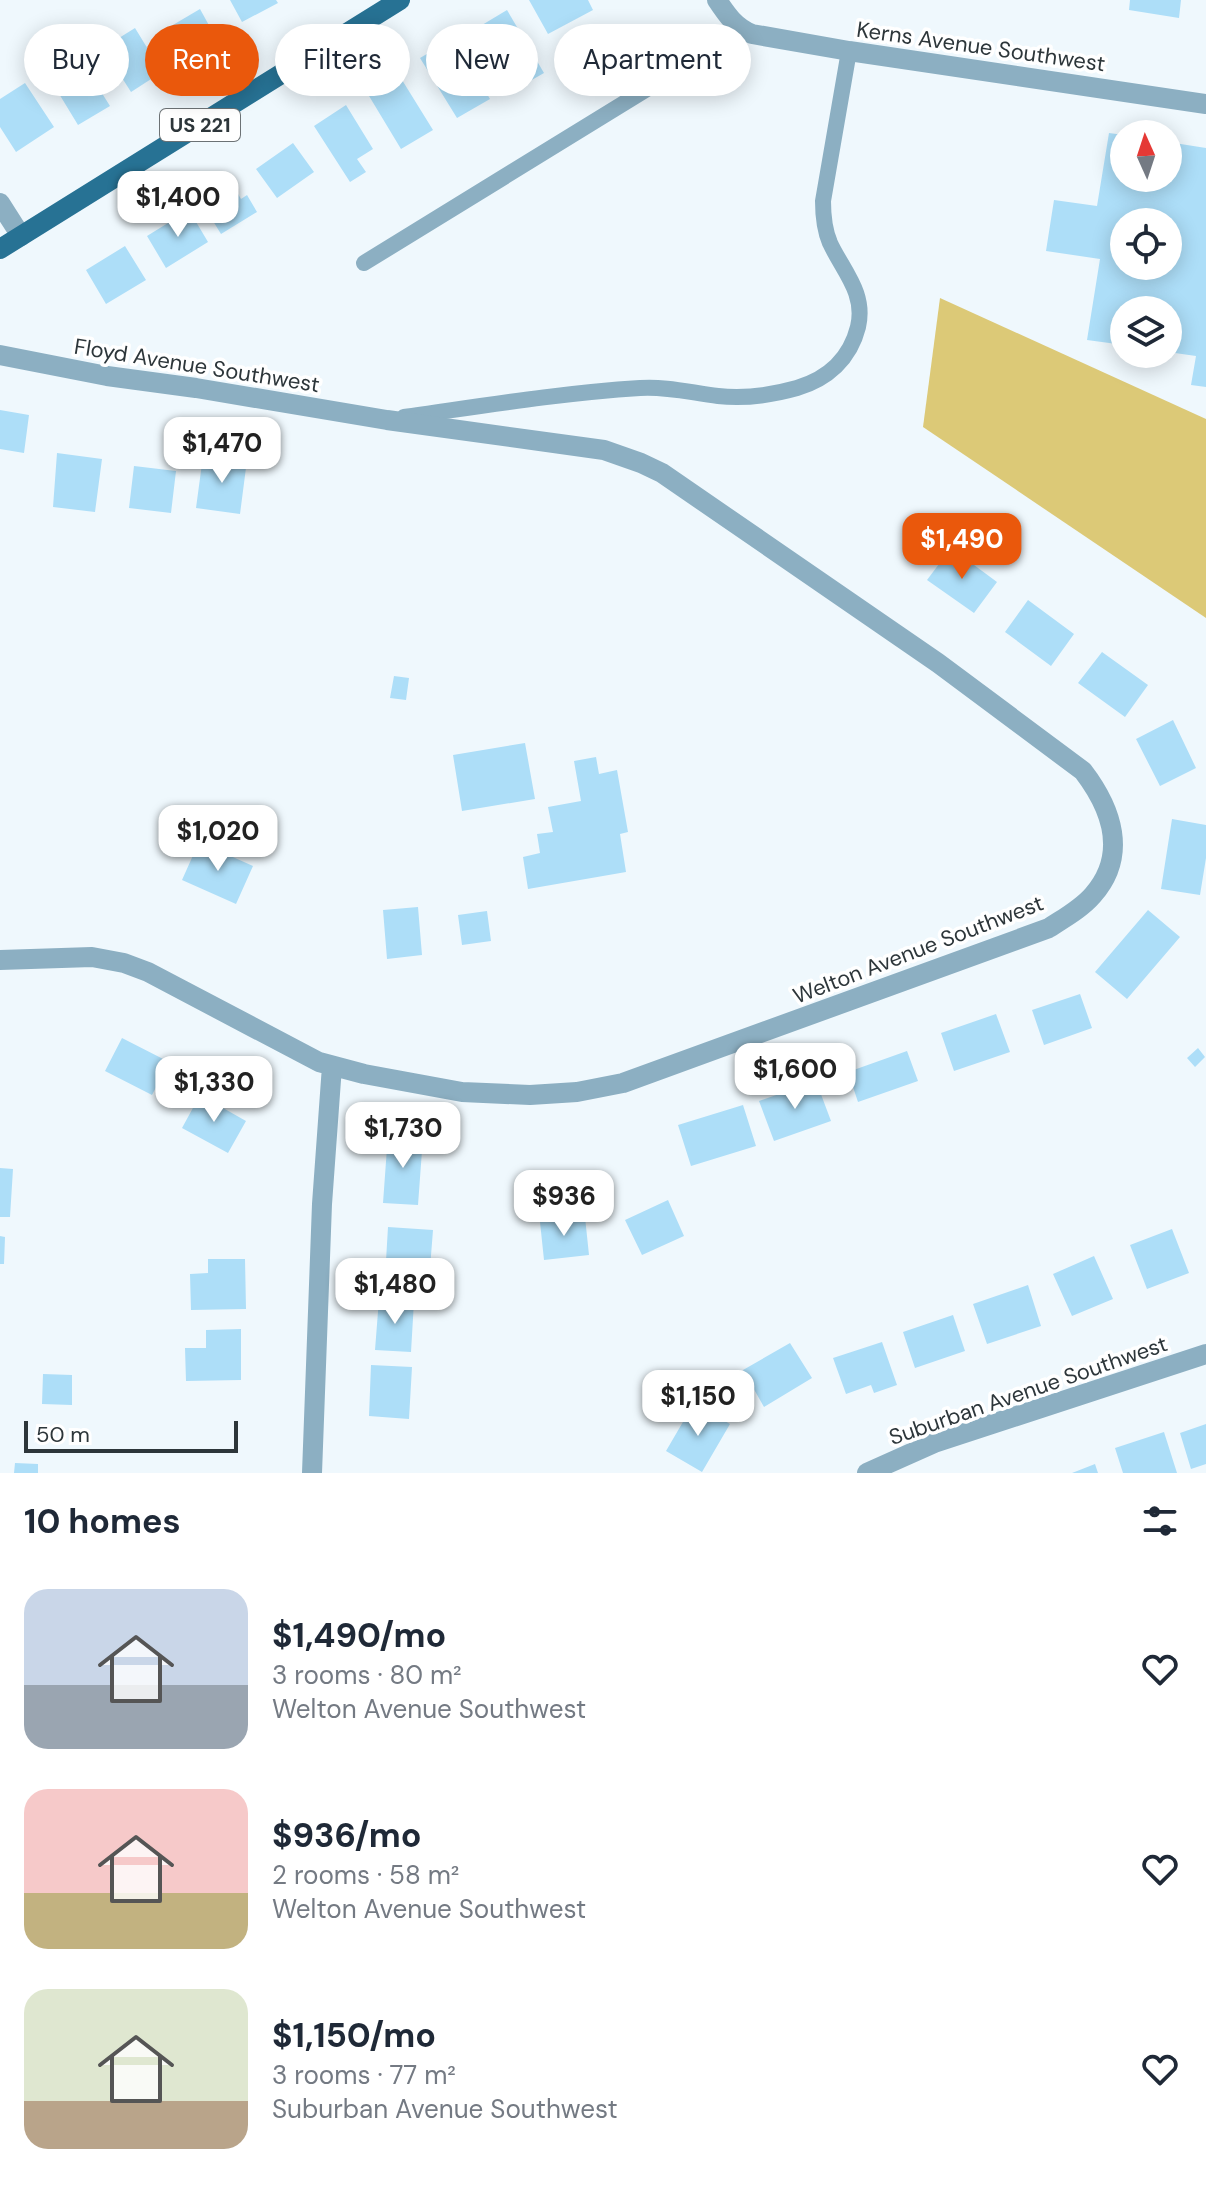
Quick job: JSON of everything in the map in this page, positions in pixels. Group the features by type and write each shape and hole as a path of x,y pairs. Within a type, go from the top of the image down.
{"main road":[{"name":"US 221","path":"0,249 400,0"}],"street":[{"path":"717,0 735,24"},
{"name":"Kerns Avenue Southwest","path":"751,34 1206,104"},
{"path":"0,203 21,236"},
{"name":"Floyd Avenue Southwest","path":"0,355 107,376 387,420"},
{"name":"Welton Avenue Southwest","path":"0,960 92,957 124,963 148,972 319,1062 364,1074 462,1092 530,1095 577,1092 623,1083 1049,928 1080,908 1094,894 1107,874 1113,851 1112,824 1100,793 1083,771 938,663 662,473 604,450 387,420"},
{"path":"312,1473 322,1204 332,1066"},
{"name":"Suburban Avenue Southwest","path":"867,1473 934,1443 1206,1354"}],"lane":[{"path":"387,420 534,399 643,388 720,396 759,395 797,388 823,378 851,347 858,325 859,306 852,279 829,242 823,220 823,201 849,51"},
{"path":"364,263 636,96"}],"shaded area":[{"path":"940,298 1206,419 1206,618 923,427"}],"building":[{"path":"230,0 276,0 278,3 242,22"},
{"path":"529,0 588,0 593,10 567,24 554,24 554,31 548,34"},
{"path":"1130,0 1181,0 1179,18 1129,10"},
{"path":"200,9 208,24 175,24"},
{"path":"507,10 515,24 484,24"},
{"path":"135,28 145,44 145,83 131,92 129,89 129,32"},
{"path":"538,63 544,73 538,76"},
{"path":"24,84 24,96 34,96 54,127 16,152 0,127 0,99"},
{"path":"410,93 433,130 401,149 369,96 410,96"},
{"path":"60,96 104,96 110,106 78,125"},
{"path":"443,96 488,96 490,99 457,118"},
{"path":"346,105 373,149 357,159 366,172 350,182 314,126"},
{"path":"1109,133 1110,192 1182,192 1182,144 1206,148 1206,387 1191,385 1196,356 1182,354 1182,296 1110,296 1110,343 1087,340 1100,259 1046,251 1054,200 1097,206"},
{"path":"293,143 314,172 277,198 256,169"},
{"path":"231,182 241,199 247,195 257,212 221,234 200,200"},
{"path":"189,210 208,242 166,268 147,236"},
{"path":"125,246 146,280 106,304 86,270"},
{"path":"0,410 29,415 24,453 0,449"},
{"path":"57,453 102,459 95,512 53,507"},
{"path":"203,456 247,460 240,514 196,508"},
{"path":"134,466 176,471 171,513 129,508"},
{"path":"951,548 997,582 974,613 927,580"},
{"path":"1028,600 1074,634 1051,666 1005,632"},
{"path":"1102,652 1148,685 1125,717 1078,683"},
{"path":"394,676 409,678 406,700 390,698"},
{"path":"1173,720 1196,768 1160,786 1136,739"},
{"path":"525,743 535,799 462,811 453,755"},
{"path":"596,757 599,774 617,770 628,832 620,834 626,872 528,889 523,857 540,853 537,834 553,832 548,807 581,801 574,761"},
{"path":"1172,819 1206,825 1206,858 1200,895 1161,889"},
{"path":"199,842 253,866 236,904 182,880"},
{"path":"418,907 422,955 387,959 383,910"},
{"path":"1148,910 1180,937 1127,999 1095,972"},
{"path":"487,911 491,941 462,945 458,915"},
{"path":"1080,994 1092,1028 1044,1045 1032,1010"},
{"path":"996,1014 1010,1052 954,1071 941,1033"},
{"path":"122,1038 169,1062 152,1095 105,1071"},
{"path":"1198,1048 1205,1057 1195,1067 1187,1058"},
{"path":"907,1051 918,1081 858,1102 848,1072"},
{"path":"816,1081 831,1121 774,1141 759,1101"},
{"path":"200,1095 246,1121 228,1153 182,1128"},
{"path":"743,1105 756,1146 691,1166 678,1125"},
{"path":"388,1134 423,1137 418,1205 383,1203"},
{"path":"0,1168 13,1169 10,1217 0,1217"},
{"path":"668,1200 684,1236 642,1255 625,1220"},
{"path":"585,1217 589,1255 544,1260 540,1222"},
{"path":"388,1227 433,1230 429,1281 385,1278"},
{"path":"1172,1229 1189,1273 1147,1289 1130,1245"},
{"path":"0,1236 5,1237 4,1264 0,1264"},
{"path":"1094,1256 1113,1299 1072,1316 1053,1274"},
{"path":"208,1259 245,1259 246,1309 191,1310 190,1274 208,1273"},
{"path":"1028,1285 1041,1326 987,1344 973,1304"},
{"path":"379,1299 414,1301 411,1352 375,1350"},
{"path":"953,1315 965,1351 915,1368 903,1332"},
{"path":"241,1329 241,1380 186,1381 185,1348 206,1348 206,1330"},
{"path":"882,1342 897,1385 874,1393 871,1385 846,1394 833,1358"},
{"path":"790,1343 812,1378 764,1407 743,1370"},
{"path":"371,1365 412,1367 409,1419 369,1416"},
{"path":"43,1374 72,1375 72,1405 42,1404"},
{"path":"694,1403 730,1424 702,1472 666,1451"},
{"path":"1206,1424 1206,1464 1191,1469 1180,1433"},
{"path":"1164,1432 1177,1473 1123,1473 1115,1448"},
{"path":"15,1463 38,1464 38,1473 14,1473"},
{"path":"1095,1464 1098,1473 1072,1473"}]}
